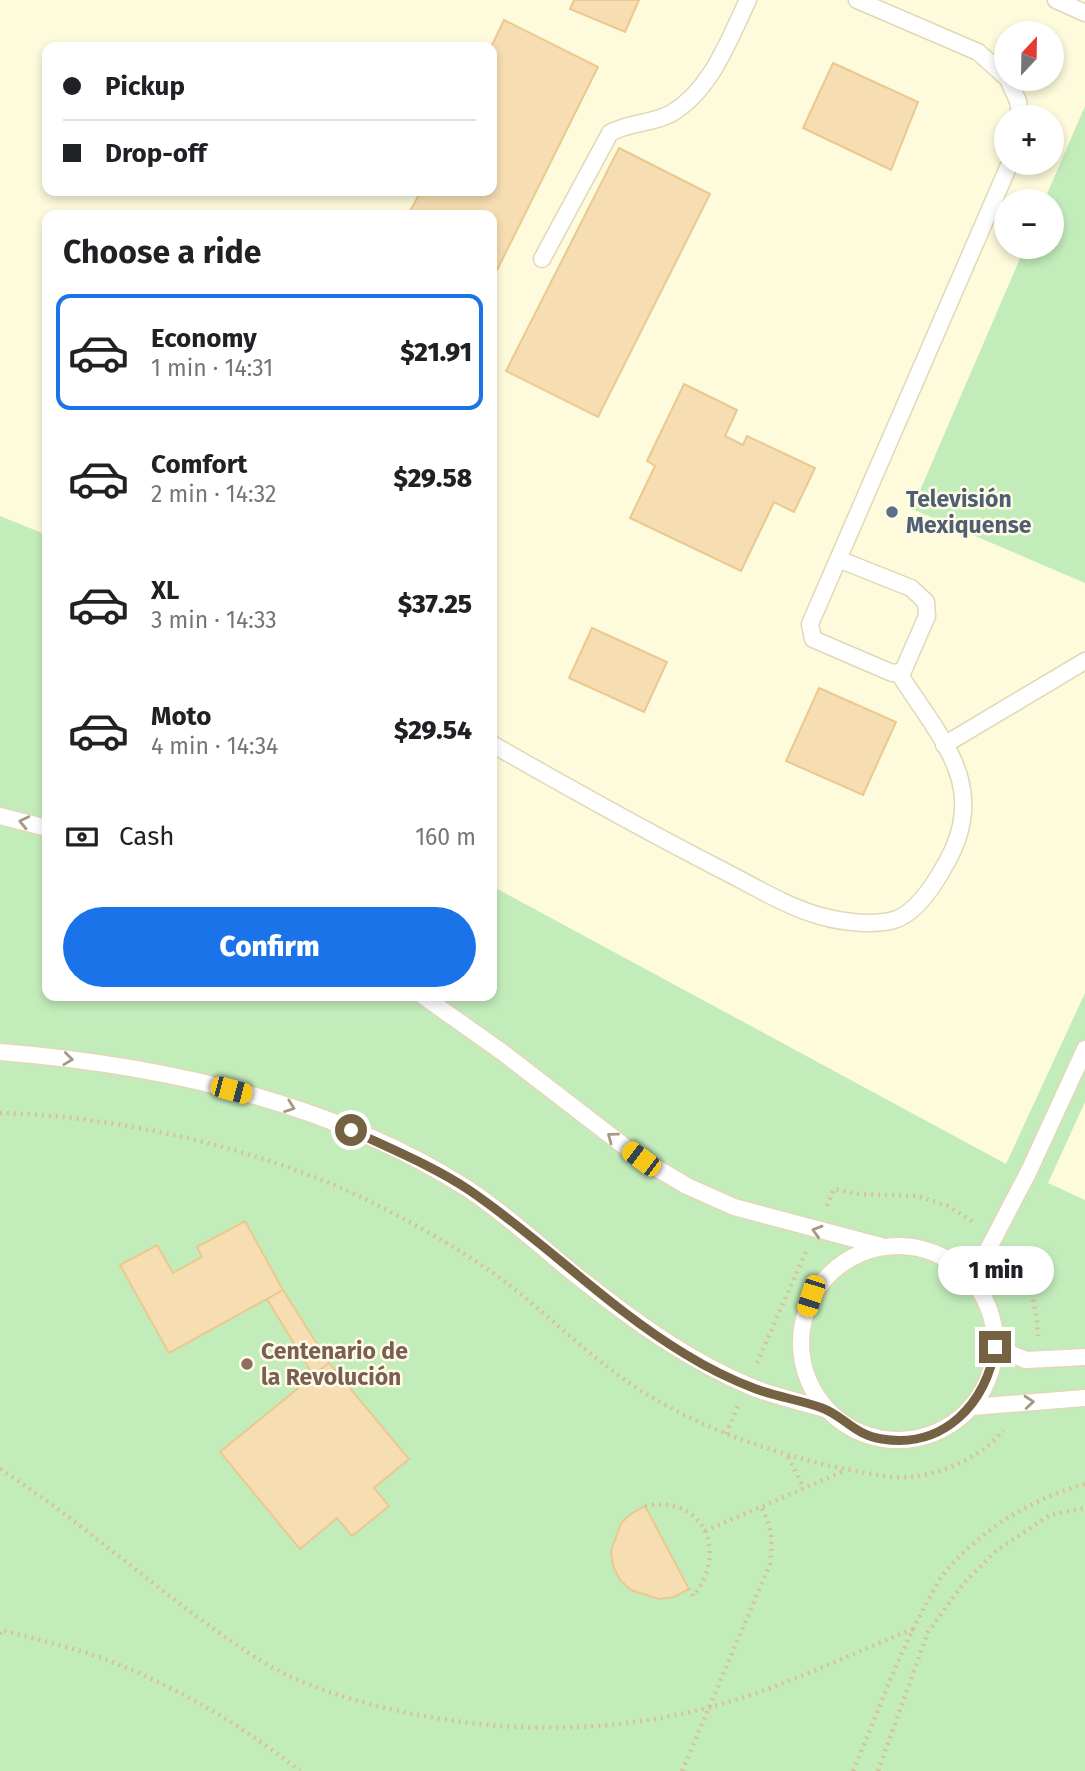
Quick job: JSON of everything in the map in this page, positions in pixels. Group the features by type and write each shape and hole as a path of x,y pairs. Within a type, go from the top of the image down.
{"lane":[{"path":"542,259 610,133 622,125 672,113 699,88 720,60 748,0"},
{"path":"858,0 978,52 994,66"},
{"path":"1056,0 1085,13"},
{"path":"838,559 911,588 926,602 928,616 906,668 898,673 892,673 810,635 810,624 838,559 1005,175"},
{"path":"944,745 1085,661"},
{"path":"497,747 630,823 785,902 820,916 878,922 896,919 929,890 961,835 965,821 964,787 957,768 898,673"},
{"path":"0,816 42,827"},
{"path":"0,1052 139,1069 196,1081 280,1104 351,1130 412,1158 469,1190 632,1319 686,1355 748,1385 825,1409 852,1429 883,1440 916,1439 947,1427 972,1407 985,1389 995,1347 993,1323 985,1300 972,1280 947,1259 916,1248 883,1247 734,1207 687,1186 641,1159 502,1052 430,1001"},
{"path":"972,1280 1029,1171 1085,1049"},
{"path":"825,1409 809,1384 800,1355 802,1325 811,1296 830,1272 855,1255 883,1247"},
{"path":"995,1347 1026,1360 1085,1357"},
{"path":"972,1407 1085,1398"}],"path":[{"path":"0,1113 96,1122 209,1143 369,1201 448,1244 498,1276 625,1380 680,1413 726,1434 787,1456 848,1469 910,1477 957,1465 996,1440 1024,1402"},
{"path":"726,1434 834,1189 858,1194 918,1196 948,1206 995,1235 1020,1266 1037,1310 1038,1360"},
{"path":"787,1456 804,1488"},
{"path":"0,1469 85,1527 169,1595 256,1658 318,1687 381,1707 520,1729 589,1728 654,1720 762,1691 913,1629"},
{"path":"705,1531 848,1469"},
{"path":"853,1771 913,1629 944,1573 978,1538 1014,1514 1060,1491 1085,1484"},
{"path":"645,1506 670,1505 684,1510 705,1531 711,1548 711,1566 705,1582 693,1596 689,1589"},
{"path":"682,1771 770,1564 773,1542 770,1525 761,1507"},
{"path":"878,1771 928,1632 963,1584 997,1550 1050,1515 1085,1508"},
{"path":"0,1634 2,1630 108,1660 179,1691 243,1727 300,1771"}],"green space":[{"path":"1085,106 1085,583 912,509 1020,259 1064,259 1064,189 1049,189 1055,175 1064,175 1064,155"},
{"path":"0,516 42,533 42,1001 497,1001 497,889 1006,1164 1085,993 1085,1102 1048,1183 1085,1200 1085,1771 0,1771"}],"building":[{"path":"574,0 639,0 625,32 570,9"},
{"path":"504,20 598,67 497,270 497,210 411,210 418,196 497,196 497,42 493,42"},
{"path":"833,63 918,102 891,170 803,128"},
{"path":"619,148 710,194 598,417 506,371"},
{"path":"684,384 737,410 725,436 743,445 747,436 815,468 794,512 774,502 741,571 630,518 655,466 647,461"},
{"path":"592,628 667,662 644,712 569,678"},
{"path":"819,688 896,722 863,795 786,761"},
{"path":"245,1221 283,1290 169,1353 120,1265 157,1245 173,1273 202,1257 197,1247"},
{"path":"283,1290 329,1363 313,1375 267,1299"},
{"path":"329,1363 409,1459 374,1488 389,1506 352,1536 337,1518 300,1549 220,1452"},
{"path":"645,1506 689,1589 674,1597 659,1599 631,1590 620,1580 613,1566 611,1551 621,1523"}],"place":[{"name":"Televisión Mexiquense","path":"892,512"},
{"name":"Centenario de la Revolución","path":"247,1364"}],"route":[{"path":"351,1130 412,1158 469,1190 632,1319 686,1355 756,1389 825,1409 852,1429 883,1440 916,1439 947,1427 972,1407 985,1389 995,1347"}]}
